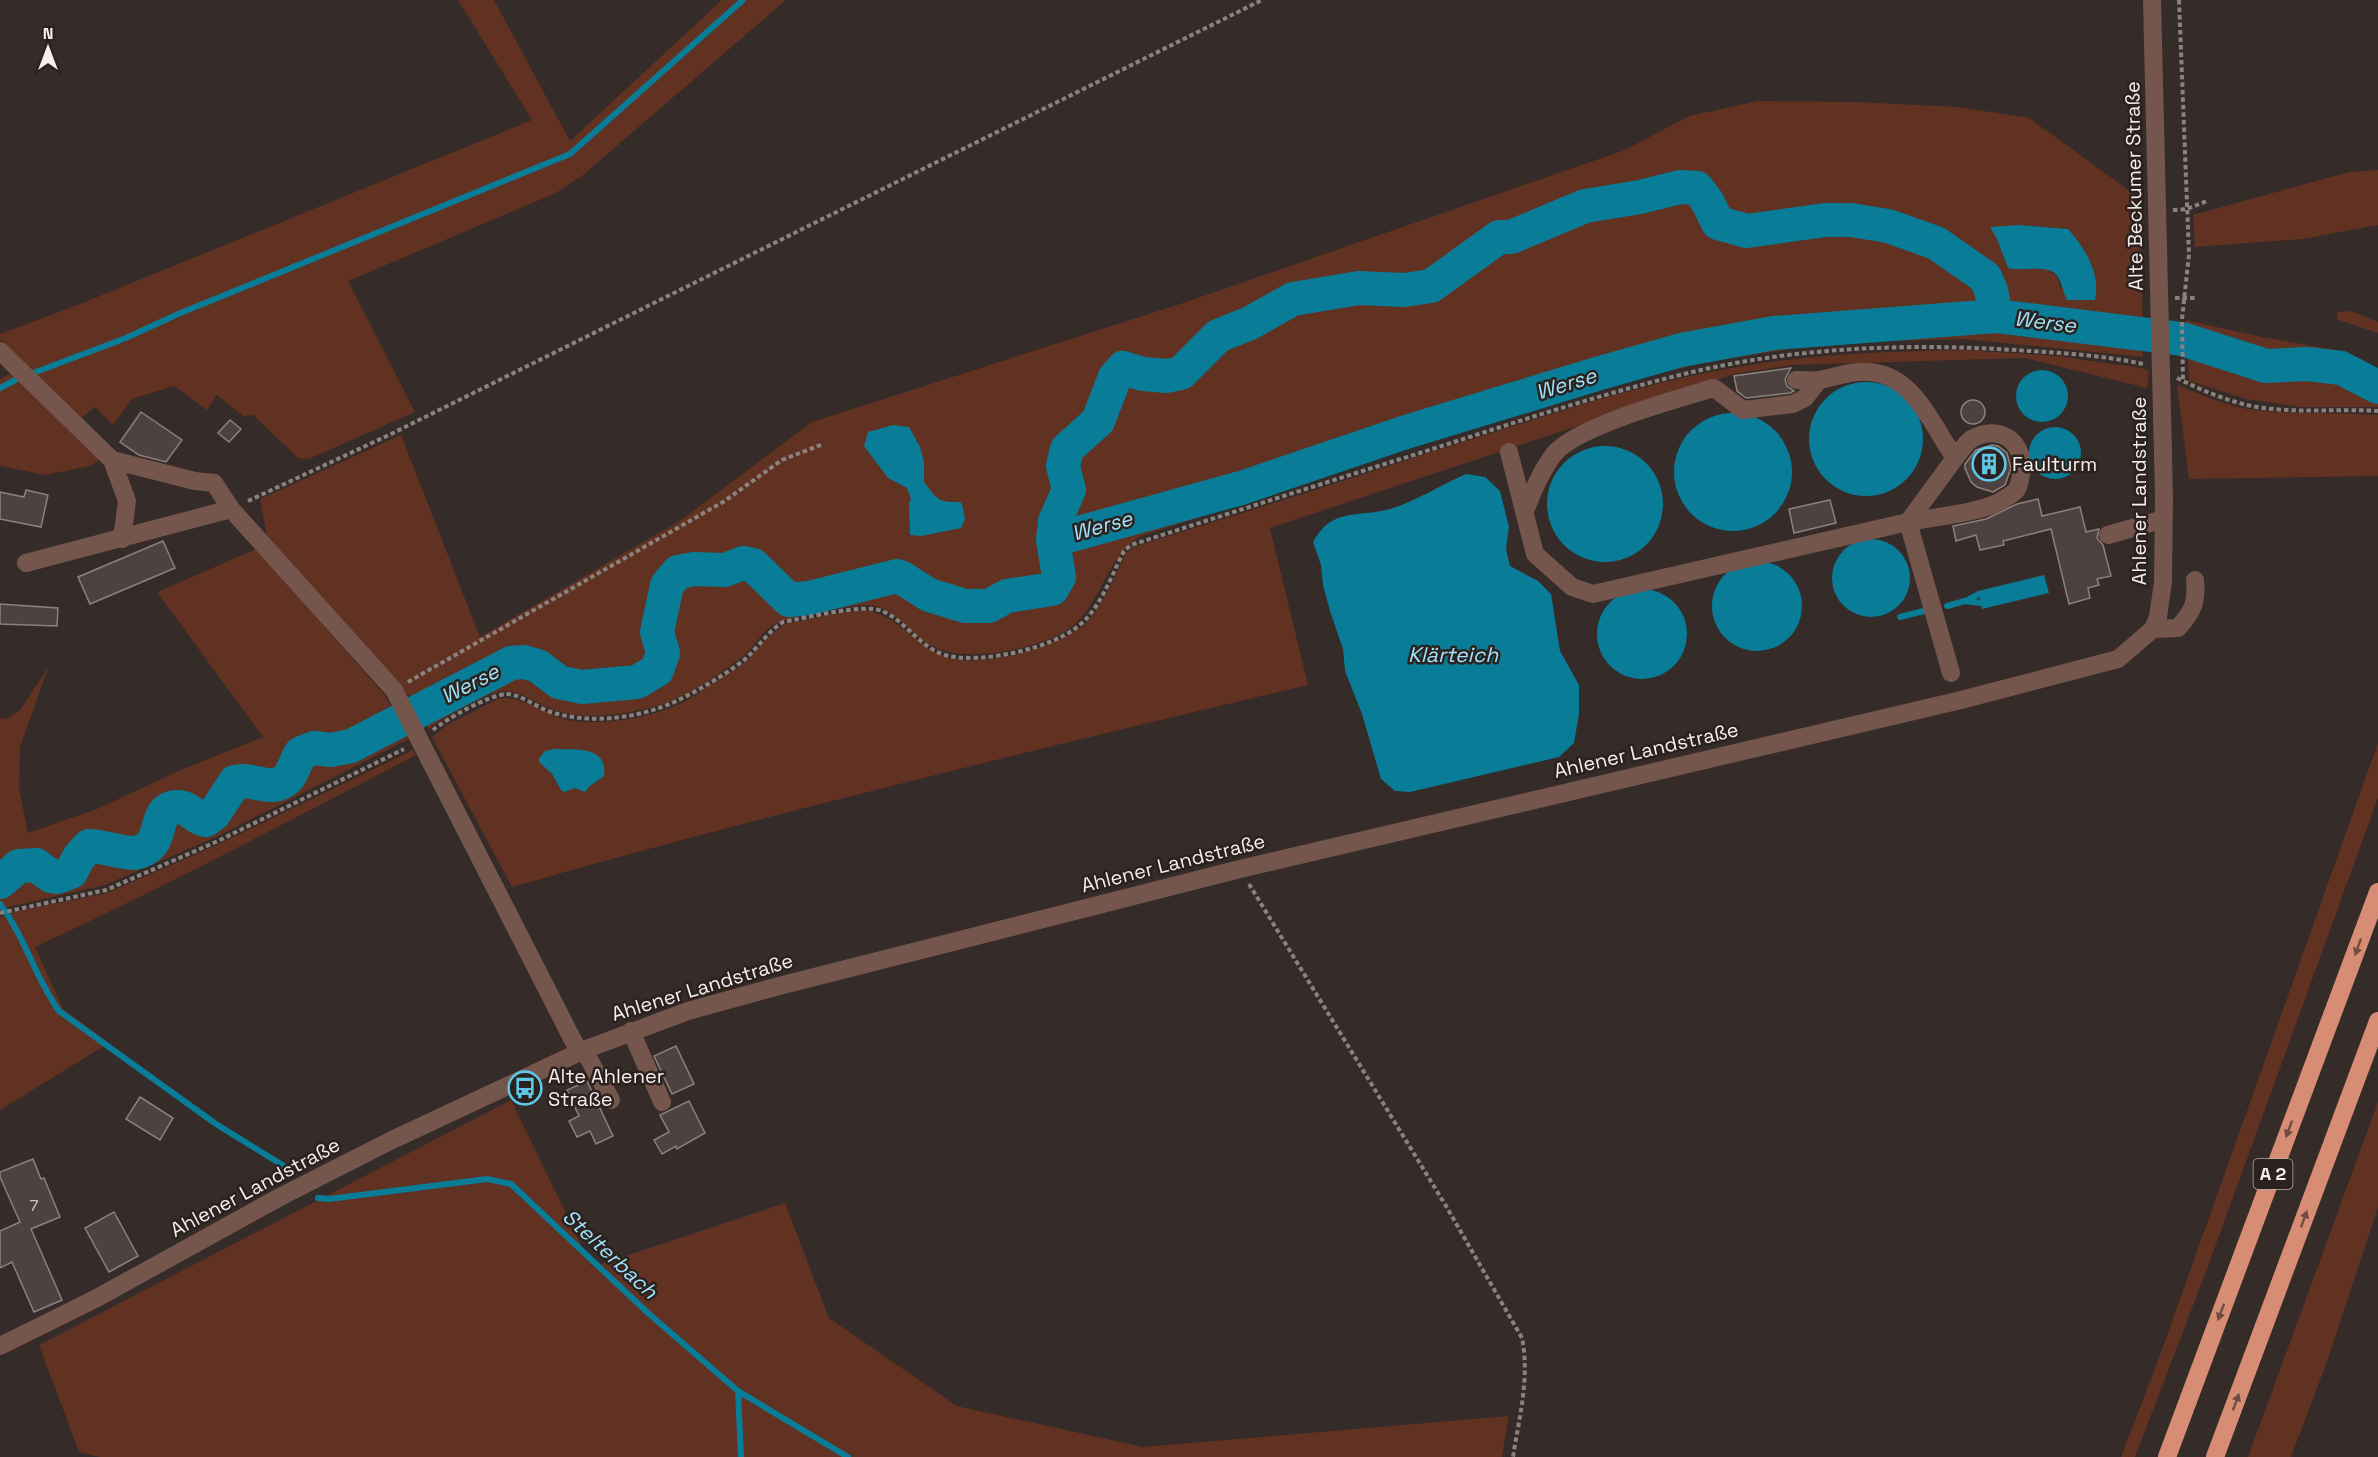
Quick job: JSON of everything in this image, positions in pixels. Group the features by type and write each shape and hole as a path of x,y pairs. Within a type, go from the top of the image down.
{"highway":[{"name":"A 2","path":"2167,1457 2378,892"},
{"name":"A 2","path":"2215,1457 2378,1021"}],"street":[{"name":"Alte Beckumer Straße","path":"2152,0 2160,364"},
{"path":"0,351 112,460 126,501 122,539"},
{"name":"Ahlener Landstraße","path":"0,1346 95,1299 280,1197 400,1136 582,1051 688,1011 1240,869 1961,700 2118,659 2153,628 2158,617 2163,582 2164,519 2160,364"},
{"path":"1796,380 1819,380 1851,373 1870,372 1896,381 1920,403 1955,458"},
{"path":"1525,511 1537,480 1556,452 1579,437 1628,414 1714,388 1743,410 1793,404 1805,398 1819,380"},
{"path":"1509,452 1535,554 1572,587 1593,594 2000,501 2018,489 2023,472 2022,456 2014,441 2002,434 1986,434 1970,441 1908,522"},
{"path":"112,460 195,481 214,483 231,509 397,694 582,1051 611,1100"},
{"path":"27,563 231,509"},
{"path":"2108,535 2164,519"},
{"path":"1908,522 1951,673"},
{"path":"2153,628 2178,628 2190,615 2197,596 2195,580"},
{"path":"631,1031 662,1102"}],"path":[{"path":"231,509 389,435 1262,0"},
{"path":"2180,0 2189,254 2182,319 2183,381"},
{"path":"2158,211 2187,209 2207,201"},
{"path":"0,913 106,890 218,841 419,738 443,721 495,696 514,695 548,711 575,718 607,718 656,710 685,697 744,660 772,629 783,622 867,608 882,610 926,646 945,655 975,657 1022,650 1058,639 1083,623 1096,606 1124,551 1131,545 1504,426 1617,392 1702,370 1793,356 1867,348 1965,346 2056,352 2160,364 2183,381 2205,392 2245,404 2301,410 2344,408 2378,411"},
{"path":"397,694 723,502 782,460 823,444"},
{"path":"1240,869 1446,1206 1522,1338 1526,1358 1525,1378 1513,1457"}],"shaded area":[{"path":"458,0 494,0 570,141 722,0 786,0 583,175 556,193 348,281 415,412 309,459 298,458 253,415 243,416 217,395 207,410 174,386 132,399 113,425 95,407 80,419 111,453 90,466 45,475 0,466 0,379 24,367 0,339 0,334 80,304 532,120"},
{"path":"1758,101 1856,102 1959,107 2029,118 2141,199 2143,357 1964,339 1866,342 1791,349 1701,363 1502,418 1139,537 1116,560 1083,616 1072,627 1043,642 1009,651 954,653 938,649 925,642 898,618 883,609 865,605 845,607 802,616 772,626 741,658 711,680 688,693 665,704 615,714 589,716 564,713 523,695 505,691 477,700 429,729 411,697 401,689 268,541 260,499 401,435 480,637 681,520 812,422 1183,303 1625,150 1689,116","holes":["2019,225 2068,229 2061,290 2057,276 2047,269 2008,268 1997,239"]},
{"path":"2378,170 2378,225 2303,239 2195,247 2193,215 2349,172"},
{"path":"2351,311 2378,322 2378,333 2336,319 2338,312"},
{"path":"2186,320 2262,337 2337,350 2378,368 2378,407 2301,407 2246,399 2189,381"},
{"path":"1967,350 2057,356 2141,368 2149,371 2147,388 2025,358 1792,365 1734,374 1270,528 1308,685 810,807 512,887 432,737 445,726 497,699 516,699 575,721 618,721 661,711 687,700 739,667 785,624 841,613 870,611 880,614 933,651 958,660 996,658 1017,654 1056,641 1085,624 1103,600 1126,553 1133,547 1541,417 1672,380 1737,367 1802,358","holes":["554,749 563,749 598,781 585,792 575,788 561,790 552,774 539,762"]},
{"path":"2177,385 2221,402 2248,409 2378,415 2378,476 2189,479"},
{"path":"256,549 384,694 409,739 216,837 105,885 0,909 0,718 7,719 20,710 49,666 20,747 19,789 28,833 97,809 183,769 263,737 157,592"},
{"path":"2378,743 2378,798 2207,1269 2135,1457 2121,1457 2159,1358"},
{"path":"413,750 416,755 179,877 35,947 63,1009 109,1043 0,1110 0,917 14,912 107,893 219,844"},
{"path":"511,1100 592,1267 785,1203 829,1318 957,1406 1143,1447 1509,1416 1502,1457 100,1457 79,1452 39,1345"},
{"path":"2378,1102 2378,1207 2328,1359 2291,1457 2248,1457"}],"water":[{"path":"2019,225 2068,229 2086,253 2094,271 2095,300 2067,300 2058,277 2049,270 2008,268 1990,227"},
{"path":"2037,370 2047,370 2061,377 2068,396 2061,415 2047,422 2037,422 2027,418 2020,411 2016,401 2016,391 2020,381 2027,374"},
{"path":"1866,382 1888,386 1898,391 1914,407 1919,417 1923,439 1919,461 1914,471 1898,487 1888,492 1866,496 1844,492 1834,487 1818,471 1813,461 1809,439 1813,417 1818,407 1834,391 1844,386"},
{"path":"1733,413 1766,423 1782,439 1792,472 1782,505 1766,521 1733,531 1700,521 1684,505 1674,472 1684,439 1700,423"},
{"path":"893,425 909,427 920,447 924,462 924,482 932,493 939,499 962,504 965,519 961,528 921,536 910,535 909,503 911,499 907,488 888,478 864,446 868,432"},
{"path":"2050,427 2060,427 2074,434 2081,453 2074,472 2060,479 2050,479 2040,475 2033,468 2029,458 2029,448 2033,438 2040,431"},
{"path":"1605,446 1627,450 1646,463 1659,482 1663,504 1659,526 1646,545 1627,558 1605,562 1583,558 1564,545 1551,526 1547,504 1551,482 1564,463 1583,450"},
{"name":"Klärteich","path":"1466,474 1485,477 1500,491 1509,527 1506,549 1510,566 1538,581 1551,594 1560,651 1579,685 1579,714 1574,743 1559,757 1410,792 1395,791 1381,779 1362,714 1345,671 1343,649 1330,611 1323,585 1321,565 1313,542 1328,523 1337,519 1400,506"},
{"path":"1871,539 1886,542 1903,556 1910,578 1907,593 1893,610 1871,617 1856,614 1839,600 1832,578 1835,563 1849,546"},
{"path":"1757,561 1774,564 1789,574 1799,589 1802,606 1799,623 1789,638 1774,648 1757,651 1740,648 1725,638 1715,623 1712,606 1715,589 1725,574 1740,564"},
{"path":"2044,575 2049,593 1982,609 1978,591"},
{"path":"1642,589 1659,592 1674,602 1684,617 1687,634 1684,651 1674,666 1659,676 1642,679 1625,676 1610,666 1600,651 1597,634 1600,617 1610,602 1625,592"},
{"path":"580,750 595,754 604,766 604,776 585,792 575,788 564,792 552,774 539,762 539,758 545,751"}],"building":[{"path":"1791,368 1785,379 1787,386 1794,391 1790,393 1746,398 1737,391 1734,376"},
{"path":"1973,400 1978,401 1984,407 1984,417 1978,423 1973,424 1968,423 1962,417 1961,412 1962,407 1968,401"},
{"path":"141,412 182,440 166,462 139,455 120,442"},
{"path":"230,420 241,429 229,442 218,433"},
{"name":"Faulturm","path":"1992,445 1998,446 2007,453 2011,468 2005,485 1993,492 1977,487 1971,482 1965,468 1965,464 1976,450"},
{"path":"26,490 48,495 41,527 0,519 0,492 24,497"},
{"path":"2038,499 2042,516 2080,507 2086,532 2099,529 2097,538 2103,545 2111,576 2097,579 2099,585 2088,588 2090,598 2069,604 2051,529 2003,541 2004,545 1980,550 1976,535 1956,541 1953,526 1986,519 2017,504"},
{"path":"1830,500 1836,523 1794,533 1789,509"},
{"path":"163,541 175,568 90,604 78,577"},
{"path":"0,604 58,608 57,626 0,624"},
{"path":"676,1046 694,1084 672,1094 654,1056"},
{"path":"587,1081 613,1136 596,1144 590,1131 577,1137 569,1121 579,1116 567,1090"},
{"path":"140,1097 173,1118 160,1140 126,1119"},
{"path":"689,1101 705,1133 677,1149 676,1146 662,1154 654,1140 669,1132 660,1115"},
{"path":"33,1159 41,1179 44,1178 60,1217 31,1229 62,1300 34,1312 12,1262 0,1268 0,1231 20,1222 0,1177 0,1172"},
{"path":"114,1212 138,1256 109,1272 85,1228"}],"waterway":[{"path":"33,373 126,338 178,314 570,154 743,0"},
{"path":"1053,540 1055,521 1069,490 1063,466 1067,449 1098,421 1115,377 1123,368 1143,374 1167,376 1181,373 1218,336 1250,323 1293,299 1359,288 1404,290 1431,286 1499,237 1511,237 1585,206 1640,197 1680,187 1697,188 1707,201 1718,223 1747,231 1825,220 1851,220 1888,226 1936,243 1985,277 1991,290 1996,316"},
{"name":"Werse","path":"0,882 19,866 36,865 51,876 57,877 71,872 79,857 89,846 131,853 145,849 152,843 160,820 169,809 182,808 206,820 214,814 235,782 269,785 282,783 290,775 301,753 314,748 331,750 351,746 511,663 524,662 538,666 559,682 581,687 637,682 657,670 663,653 657,632 667,585 678,572 694,569 725,570 743,563 753,565 789,600 809,598 897,576 929,595 965,606 989,606 1007,596 1052,589 1059,577 1053,540 1241,488 1406,432 1681,350 1774,333 1996,316 2182,339 2266,366 2307,364 2341,368 2378,387"},
{"path":"0,388 19,378"},
{"path":"1966,601 1979,594"},
{"path":"1947,606 1965,601 1981,603"},
{"path":"1900,617 1924,611"},
{"path":"0,904 59,1011 216,1124 292,1171"},
{"name":"Stelterbach","path":"318,1198 329,1199 487,1179 511,1184 648,1313 738,1391 848,1457"},
{"path":"738,1391 741,1457"}],"place":[{"name":"Faulturm","path":"1989,464"},
{"name":"Alte Ahlener Straße","path":"525,1088"}]}
